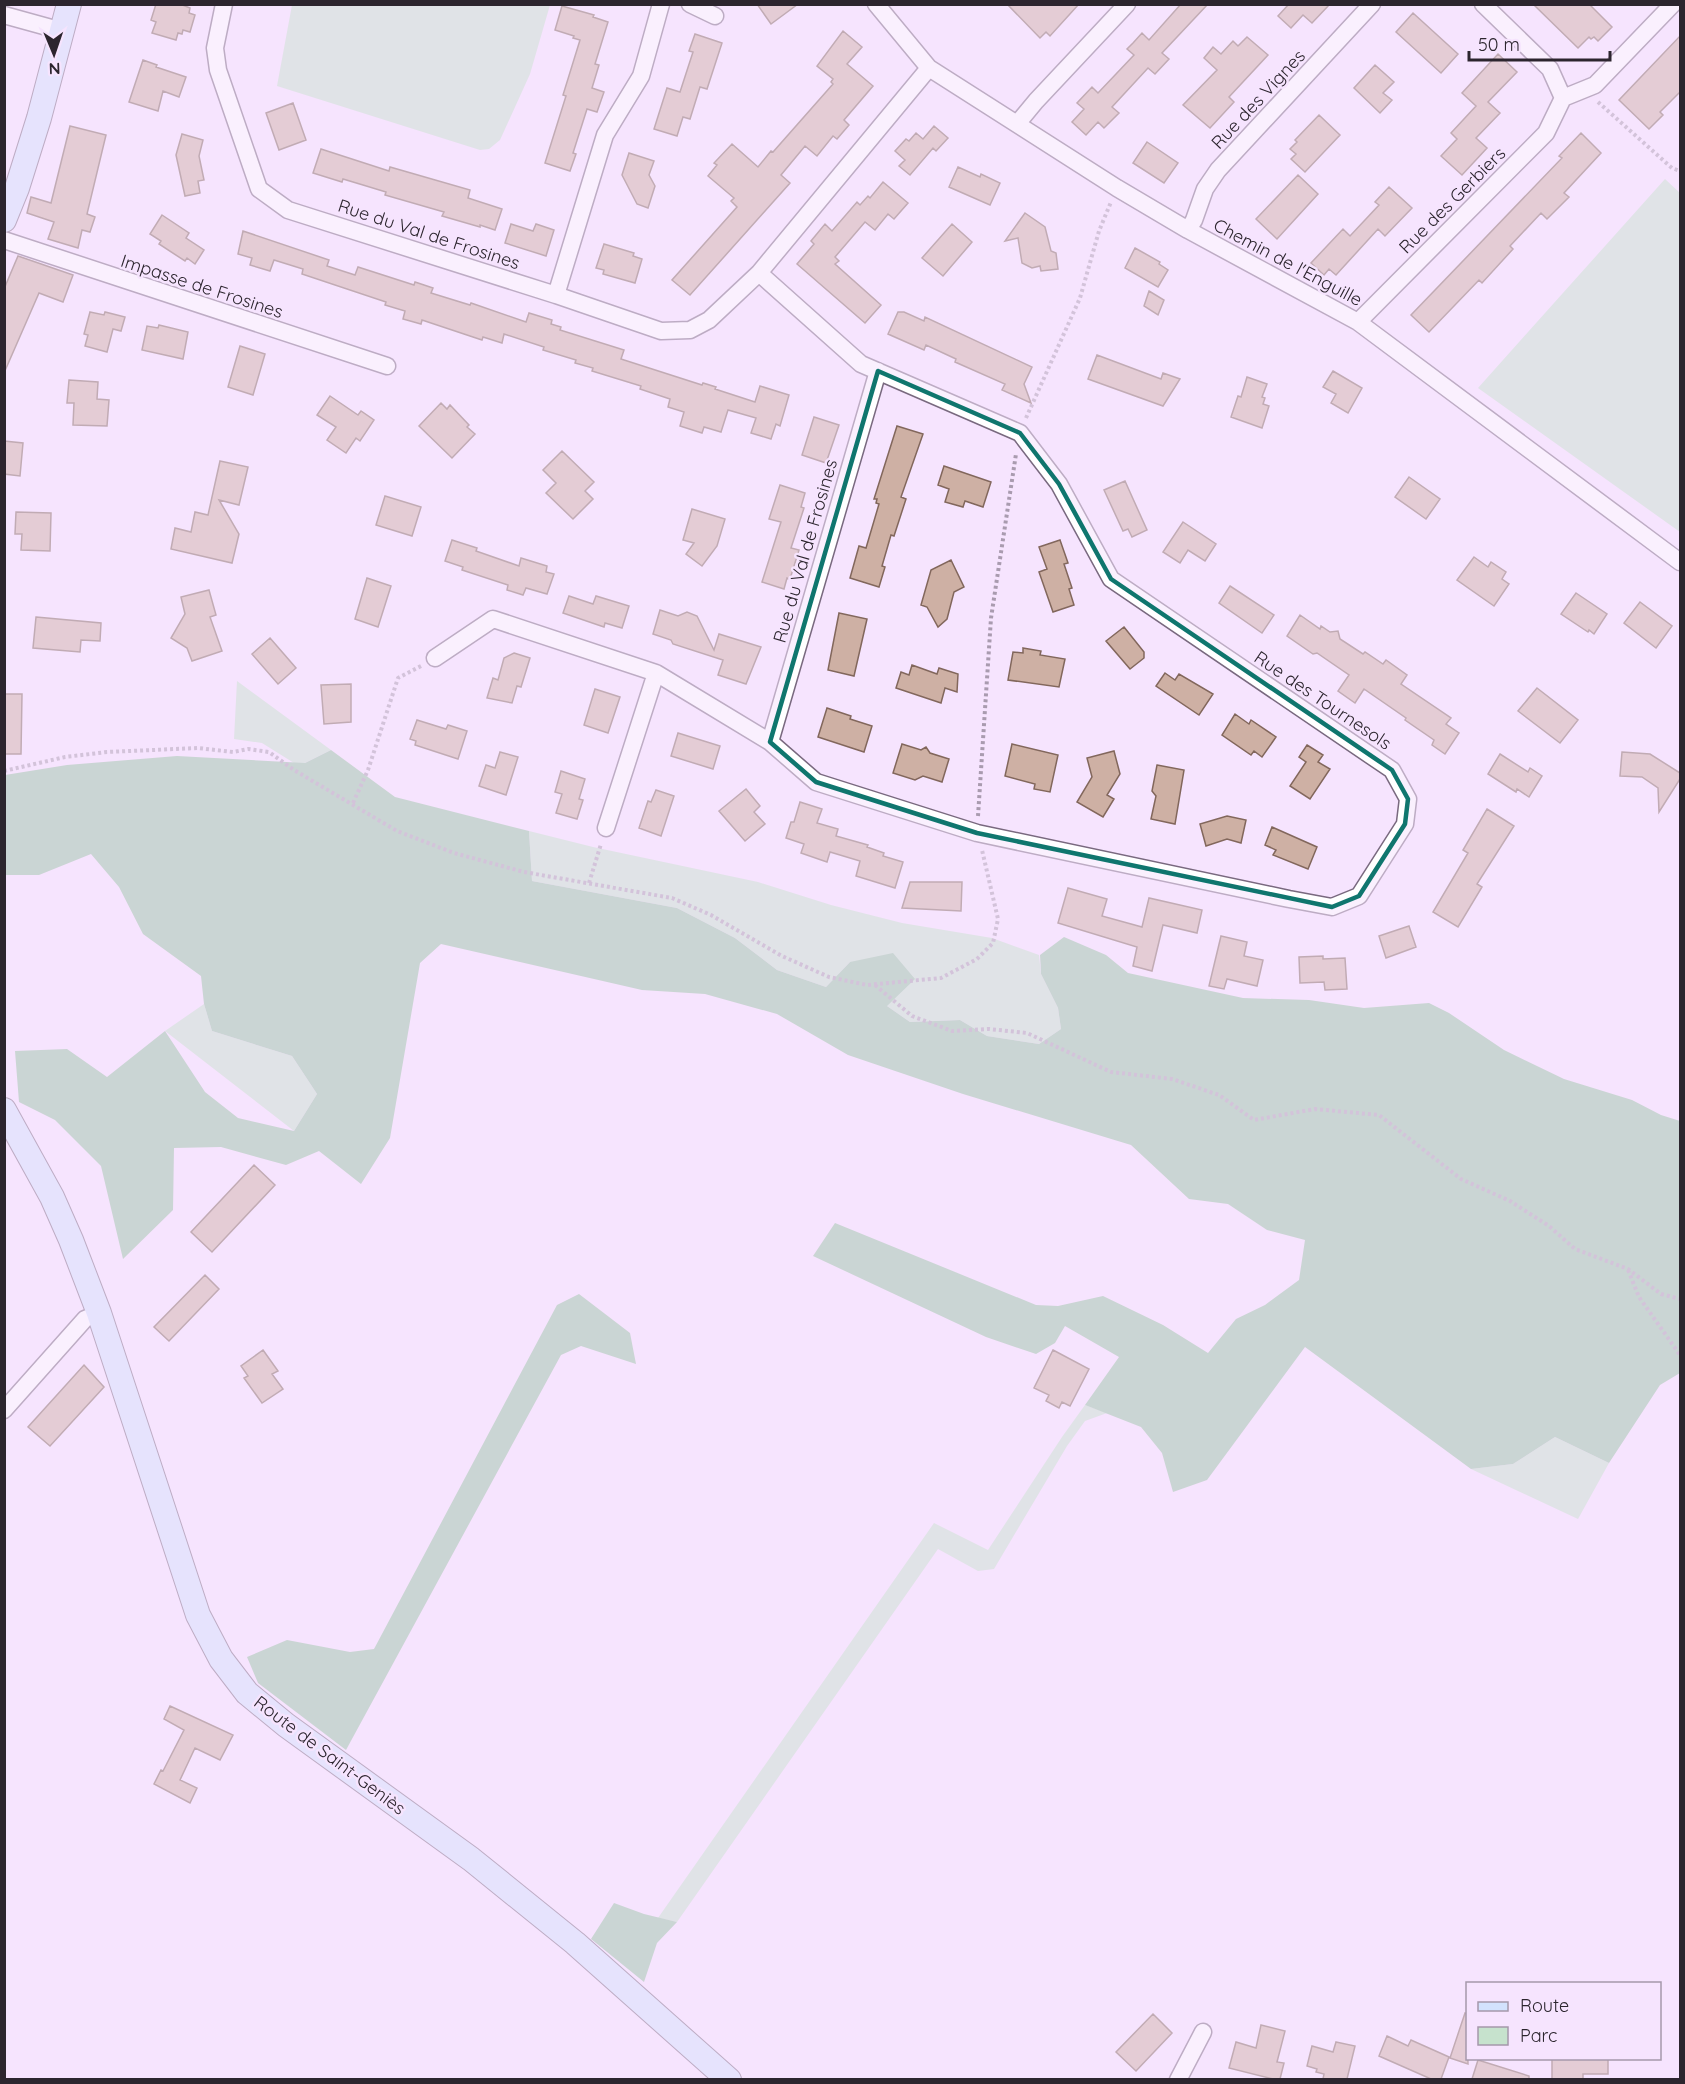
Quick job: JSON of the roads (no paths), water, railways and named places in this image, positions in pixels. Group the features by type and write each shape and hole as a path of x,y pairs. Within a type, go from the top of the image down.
{"main road":[{"path":"4,220 17,188 39,118 69,4"},
{"name":"Route de Saint-Geniès","path":"4,1110 52,1197 71,1240 99,1313 198,1615 208,1638 232,1676 247,1693 286,1725 480,1866 574,1943 729,2079"}],"street":[{"name":"Rue du Val de Frosines","path":"224,4 215,48 218,70 259,189 288,210 556,295 661,332 690,330 709,320 759,273 929,68"},
{"path":"556,295 605,135 640,76 661,4"},
{"path":"690,4 714,16"},
{"name":"Chemin de l'Enguille","path":"876,4 929,68 1117,188 1188,230 1358,322 1680,562"},
{"path":"1017,124 1127,4"},
{"name":"Rue des Vignes","path":"1188,230 1205,189 1218,170 1372,4"},
{"path":"1483,4 1550,69 1563,98 1595,84 1673,4"},
{"path":"4,15 62,31"},
{"name":"Rue des Gerbiers","path":"1358,322 1546,133 1563,98"},
{"name":"Impasse de Frosines","path":"4,240 387,366"},
{"path":"759,273 861,364 878,371"},
{"name":"Rue du Val de Frosines","path":"770,742 878,371"},
{"name":"Rue des Tournesols","path":"435,658 493,619 656,673 770,742 816,782 977,833 1332,907 1359,896 1405,824 1408,799 1392,770 1111,579 1059,484 1020,433 878,371"},
{"path":"606,828 656,673"},
{"path":"4,1410 86,1319 99,1313"},
{"path":"1178,2079 1203,2032"}]}
